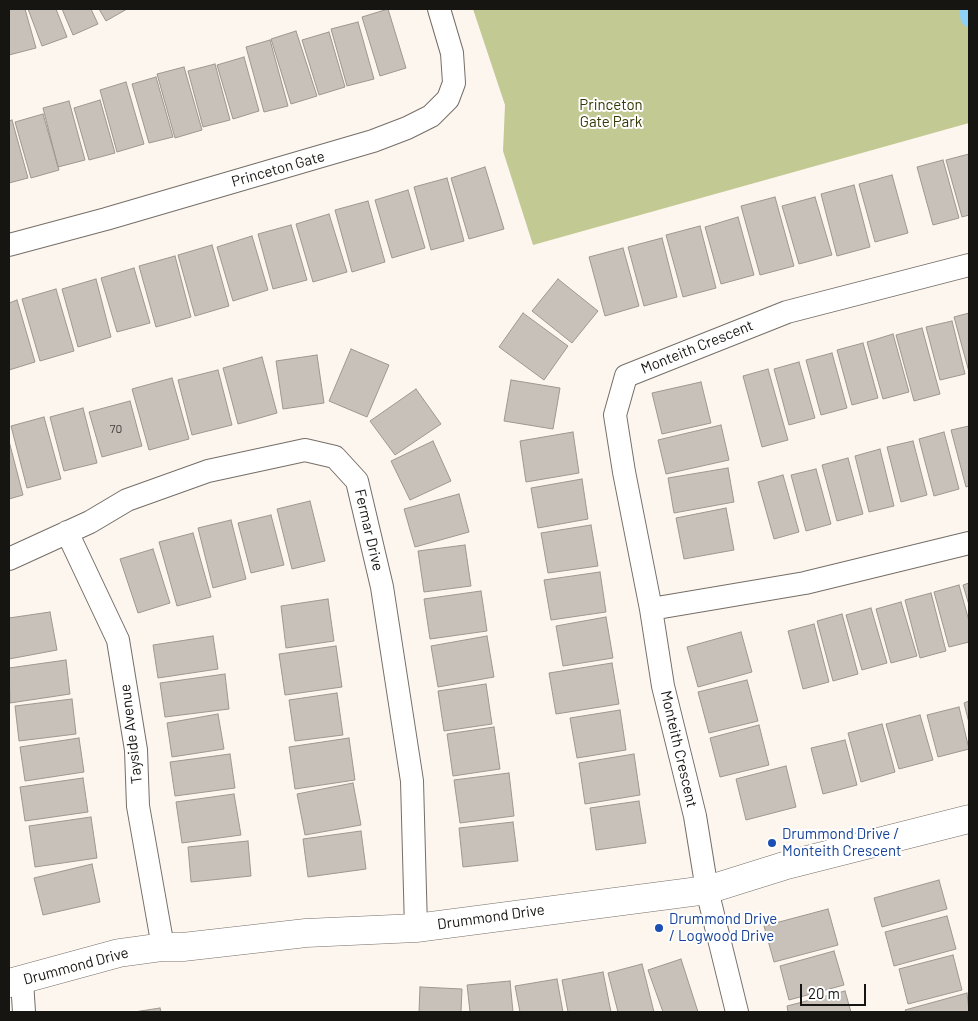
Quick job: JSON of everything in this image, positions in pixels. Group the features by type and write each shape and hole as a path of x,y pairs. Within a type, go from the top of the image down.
{"street":[{"name":"Princeton Gate","path":"9,245 106,220 364,144 407,128 431,116 448,99 454,83 452,53 439,9"},
{"name":"Monteith Crescent","path":"737,1012 706,890 694,816 664,686 615,415 626,376 787,312 969,266"},
{"name":"Fermar Drive","path":"9,559 90,522 127,500 208,471 305,450 335,457 357,481 382,588 412,781 416,928"},
{"name":"Tayside Avenue","path":"67,532 118,640 136,750 138,806 162,947"},
{"path":"651,609 805,583 969,543"},
{"name":"Drummond Drive","path":"16,982 119,953 162,947 183,947 306,933 416,928 706,890 787,864 969,819"},
{"path":"16,982 24,1012"}],"green space":[{"name":"Princeton Gate Park","path":"473,9 969,9 969,123 533,245 503,151 505,105"}],"water":[{"path":"959,9 969,9 969,29 961,22"}],"building":[{"path":"9,9 25,9 36,48 9,55"},
{"path":"28,9 56,9 67,37 42,46"},
{"path":"62,9 91,9 98,24 73,35"},
{"path":"99,9 127,9 106,21"},
{"path":"388,9 406,68 380,76 362,17"},
{"path":"358,22 374,79 347,86 331,29"},
{"path":"296,31 317,96 291,104 271,39"},
{"path":"329,32 345,87 319,95 302,40"},
{"path":"270,40 288,106 264,112 246,47"},
{"path":"244,57 259,111 233,119 217,65"},
{"path":"215,64 230,120 203,127 188,71"},
{"path":"184,67 202,130 175,138 157,74"},
{"path":"156,77 173,137 149,143 132,84"},
{"path":"126,82 144,144 117,152 100,90"},
{"path":"100,100 115,153 89,160 74,108"},
{"path":"69,101 85,160 58,167 43,108"},
{"path":"43,114 59,170 31,178 15,122"},
{"path":"12,120 28,178 9,183 9,121"},
{"path":"969,154 969,215 962,217 946,160"},
{"path":"943,160 959,218 933,225 917,167"},
{"path":"485,167 504,229 469,239 451,178"},
{"path":"892,175 908,233 875,242 859,184"},
{"path":"447,178 464,241 431,250 414,187"},
{"path":"854,185 870,247 837,256 821,194"},
{"path":"408,190 425,248 392,258 375,200"},
{"path":"775,197 794,266 760,275 741,206"},
{"path":"815,197 832,255 799,264 782,206"},
{"path":"368,201 385,262 352,272 335,210"},
{"path":"329,214 347,272 313,282 296,224"},
{"path":"738,217 754,275 721,284 705,227"},
{"path":"291,225 307,280 273,289 258,234"},
{"path":"700,226 716,288 683,297 666,235"},
{"path":"252,236 268,290 233,301 217,247"},
{"path":"662,238 677,297 644,306 628,247"},
{"path":"212,245 229,306 195,316 178,255"},
{"path":"623,248 639,306 605,316 589,257"},
{"path":"175,256 191,317 156,327 139,266"},
{"path":"134,268 150,323 117,332 101,278"},
{"path":"96,279 111,337 78,347 62,289"},
{"path":"558,279 598,311 572,343 532,311"},
{"path":"56,289 74,351 40,361 22,299"},
{"path":"17,300 35,362 9,370 9,303"},
{"path":"523,313 568,346 544,380 499,347"},
{"path":"969,313 969,372 954,317"},
{"path":"952,321 965,374 940,380 926,327"},
{"path":"922,328 940,394 914,401 896,335"},
{"path":"893,334 909,392 883,399 867,342"},
{"path":"863,343 878,398 852,405 837,350"},
{"path":"351,349 389,365 367,417 329,401"},
{"path":"832,353 847,408 821,415 806,360"},
{"path":"317,355 324,403 283,409 276,361"},
{"path":"262,357 277,413 238,424 223,368"},
{"path":"799,362 815,418 789,425 774,369"},
{"path":"768,369 788,440 762,447 743,376"},
{"path":"218,370 232,425 192,435 178,380"},
{"path":"172,378 189,439 149,450 132,389"},
{"path":"511,380 560,388 553,429 504,421"},
{"path":"701,382 711,423 662,434 652,393"},
{"path":"416,389 441,424 395,455 370,421"},
{"path":"130,401 142,446 102,457 89,412"},
{"path":"83,408 97,463 64,471 50,417"},
{"path":"44,417 61,479 27,488 11,426"},
{"path":"721,425 729,460 666,474 658,440"},
{"path":"969,426 969,486 966,487 951,430"},
{"path":"573,432 579,473 526,482 520,441"},
{"path":"944,432 959,489 934,496 919,439"},
{"path":"9,441 23,495 9,499"},
{"path":"433,441 451,481 410,500 391,461"},
{"path":"913,441 927,495 901,502 887,447"},
{"path":"880,449 894,506 869,512 855,456"},
{"path":"848,458 863,514 837,521 822,465"},
{"path":"728,468 734,502 674,513 668,478"},
{"path":"816,469 831,524 806,531 791,475"},
{"path":"783,475 799,532 774,539 758,482"},
{"path":"582,479 588,519 538,528 531,488"},
{"path":"459,494 469,532 415,547 404,509"},
{"path":"310,501 325,561 292,569 277,509"},
{"path":"726,508 734,550 684,559 676,518"},
{"path":"271,515 284,565 251,573 238,523"},
{"path":"231,520 246,579 213,588 198,528"},
{"path":"591,525 598,566 548,573 541,533"},
{"path":"193,533 211,597 177,606 159,542"},
{"path":"465,545 471,586 424,592 418,551"},
{"path":"153,549 170,603 138,613 120,559"},
{"path":"600,572 606,612 551,620 544,580"},
{"path":"969,583 969,605 963,585"},
{"path":"959,585 969,621 969,642 949,647 934,592"},
{"path":"481,591 487,631 430,639 424,599"},
{"path":"931,593 946,651 920,658 905,600"},
{"path":"328,599 334,641 286,648 281,606"},
{"path":"901,602 917,656 891,663 876,609"},
{"path":"871,608 887,663 862,670 846,615"},
{"path":"50,612 57,650 9,659 9,618"},
{"path":"842,614 858,674 833,681 817,621"},
{"path":"606,617 613,658 563,666 556,626"},
{"path":"814,624 829,682 803,689 788,631"},
{"path":"741,632 752,672 698,687 687,647"},
{"path":"213,636 218,669 158,678 153,645"},
{"path":"487,636 494,677 438,687 431,646"},
{"path":"336,646 342,687 285,695 279,654"},
{"path":"66,660 70,694 10,703 9,668"},
{"path":"612,663 619,704 556,714 549,673"},
{"path":"225,674 229,709 165,717 160,683"},
{"path":"747,680 758,721 709,733 698,692"},
{"path":"486,684 492,724 444,731 438,691"},
{"path":"337,693 343,735 295,741 289,700"},
{"path":"72,699 76,734 19,741 15,706"},
{"path":"969,701 969,723 964,703"},
{"path":"959,707 969,749 938,757 927,715"},
{"path":"620,710 626,750 577,758 570,718"},
{"path":"218,714 224,749 172,757 167,723"},
{"path":"920,715 933,760 899,769 886,724"},
{"path":"882,724 895,772 861,782 848,733"},
{"path":"759,725 769,765 720,777 710,738"},
{"path":"494,727 500,769 453,776 447,734"},
{"path":"79,738 84,772 25,781 20,747"},
{"path":"349,738 355,780 295,789 289,747"},
{"path":"845,740 857,785 823,794 811,748"},
{"path":"230,754 235,788 175,796 170,762"},
{"path":"634,754 640,795 585,804 579,763"},
{"path":"786,766 796,807 746,820 736,779"},
{"path":"509,773 514,816 460,823 454,780"},
{"path":"83,778 88,812 25,821 20,787"},
{"path":"353,783 361,825 305,835 297,794"},
{"path":"234,794 241,835 182,843 176,802"},
{"path":"639,801 646,843 596,850 590,808"},
{"path":"91,817 97,858 35,867 29,826"},
{"path":"513,822 518,861 463,867 459,828"},
{"path":"361,831 366,869 308,877 303,839"},
{"path":"248,841 251,876 191,882 188,847"},
{"path":"92,864 100,902 43,915 34,878"},
{"path":"939,880 947,909 882,927 874,898"},
{"path":"828,909 838,945 774,962 764,926"},
{"path":"947,916 956,949 894,966 885,932"},
{"path":"834,951 844,985 789,1000 780,966"},
{"path":"953,955 962,990 908,1004 899,969"},
{"path":"681,959 698,1012 663,1012 648,970"},
{"path":"642,964 654,1012 618,1012 608,973"},
{"path":"603,972 611,1012 568,1012 562,980"},
{"path":"557,979 563,1012 520,1012 515,986"},
{"path":"510,981 513,1012 470,1012 467,985"},
{"path":"420,987 462,989 461,1012 419,1012"},
{"path":"845,991 851,1012 788,1012 787,1006"},
{"path":"967,993 969,1012 906,1012 905,1010"},
{"path":"160,1008 161,1012 134,1012"}],"place":[{"name":"Drummond Drive / Monteith Crescent","path":"772,843"},
{"name":"Drummond Drive / Logwood Drive","path":"659,928"}]}
